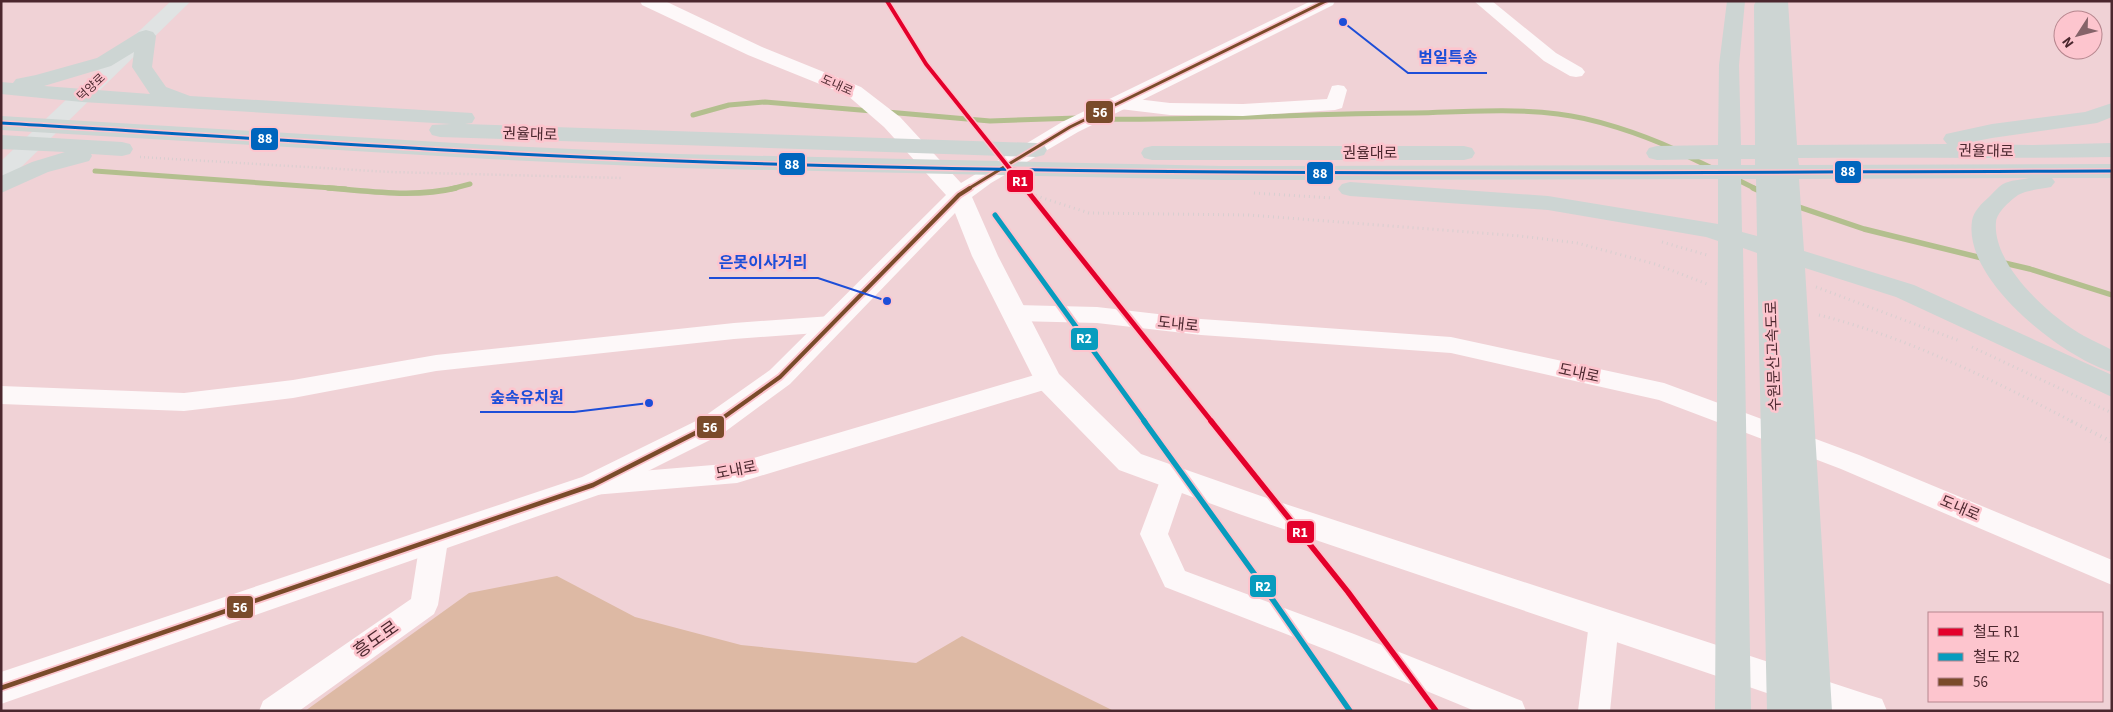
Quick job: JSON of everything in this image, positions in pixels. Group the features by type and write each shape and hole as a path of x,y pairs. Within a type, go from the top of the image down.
{"highway":[{"path":"1732,711 1729,65 1736,1"},
{"name":"수원문산고속도로","path":"1763,1 1773,57 1785,711"},
{"path":"1779,1 1773,57 1814,711"},
{"path":"1,87 38,81 104,62 146,36"},
{"path":"146,36 142,67 159,91 189,110"},
{"path":"1,87 189,110"},
{"path":"1,93 17,102 1,115"},
{"path":"1,106 189,110"},
{"path":"1897,160 1992,131 2089,118 2112,109"},
{"path":"133,153 103,133 130,110 189,110"},
{"name":"권율대로","path":"189,110 290,124 753,142 883,134 1064,139 1164,153 1622,154 1861,151 1897,160 2016,172 2112,171"},
{"name":"권율대로","path":"1,122 165,133 736,163 1222,173 1650,172 2032,152 2112,150"},
{"path":"1,142 133,153 412,165 736,163"},
{"path":"1,186 21,174 63,159 133,153"},
{"path":"1222,173 1316,187 1548,203 1710,230 1905,291 2112,387"},
{"path":"2112,176 2036,183 2011,189 1989,210 1984,221 1986,247 2006,283 2031,309 2073,342 2112,362"}],"main road":[{"name":"덕양로","path":"1,174 182,1"}],"street":[{"name":"도내로","path":"649,1 755,51 854,91 883,134 972,186 985,256 1048,380 1130,462 1869,711"},
{"path":"1,688 593,486 712,426 780,377 831,324 972,186 1064,139 1116,105 1326,1"},
{"path":"1482,1 1550,57 1576,72"},
{"path":"1116,105 1170,109 1243,110 1335,104 1338,90"},
{"name":"도내로","path":"1014,313 1097,315 1201,327 1451,346 1664,392 1850,462 2112,573"},
{"path":"1,395 184,402 293,389 445,362 734,331 831,324"},
{"name":"도내로","path":"593,486 737,473 1048,380"},
{"path":"1174,478 1154,534 1175,579 1334,639 1511,711"},
{"name":"흥도로","path":"274,711 424,605 434,541"},
{"path":"1594,711 1604,623"}],"path":[{"path":"133,153 390,172 630,178"},
{"path":"972,186 1054,203 1089,214 1249,215 1520,236 1577,244 1656,264 1708,284"},
{"path":"1247,192 1332,198"},
{"path":"1653,240 1710,255"},
{"path":"1812,286 1959,340 2112,413"},
{"path":"1810,312 1855,323 1912,346 2000,384 2112,442"}],"shaded area":[{"path":"557,576 635,617 741,645 916,663 962,636 1114,711 305,711 469,593"}],"waterway":[{"path":"693,115 729,105 765,102 872,111"},
{"path":"1097,119 1522,111 1587,119 1632,132 1674,149"},
{"path":"887,112 990,121 1077,118"},
{"path":"1689,157 1714,169"},
{"path":"95,171 346,189"},
{"path":"1734,178 1756,189"},
{"path":"452,189 470,184"},
{"path":"328,188 408,193 424,193 452,189"},
{"path":"452,189 456,188"},
{"path":"1753,188 1764,193"},
{"path":"1793,205 1864,229 1986,259"},
{"path":"2000,262 2030,269 2112,295"}],"rail line":[{"name":"R1","path":"887,1 926,64 1348,592 1436,711"},
{"name":"R2","path":"995,215 1266,590 1350,711"}],"transit line":[{"name":"56","path":"1,688 593,485 712,426 780,377 959,195 983,178 1070,127 1326,1"},
{"name":"88","path":"1,123 489,152 678,161 895,167 1222,173 2112,171"}],"place":[{"name":"범일특송","path":"1343,22"},
{"name":"은못이사거리","path":"887,301"},
{"name":"숲속유치원","path":"649,403"}]}
